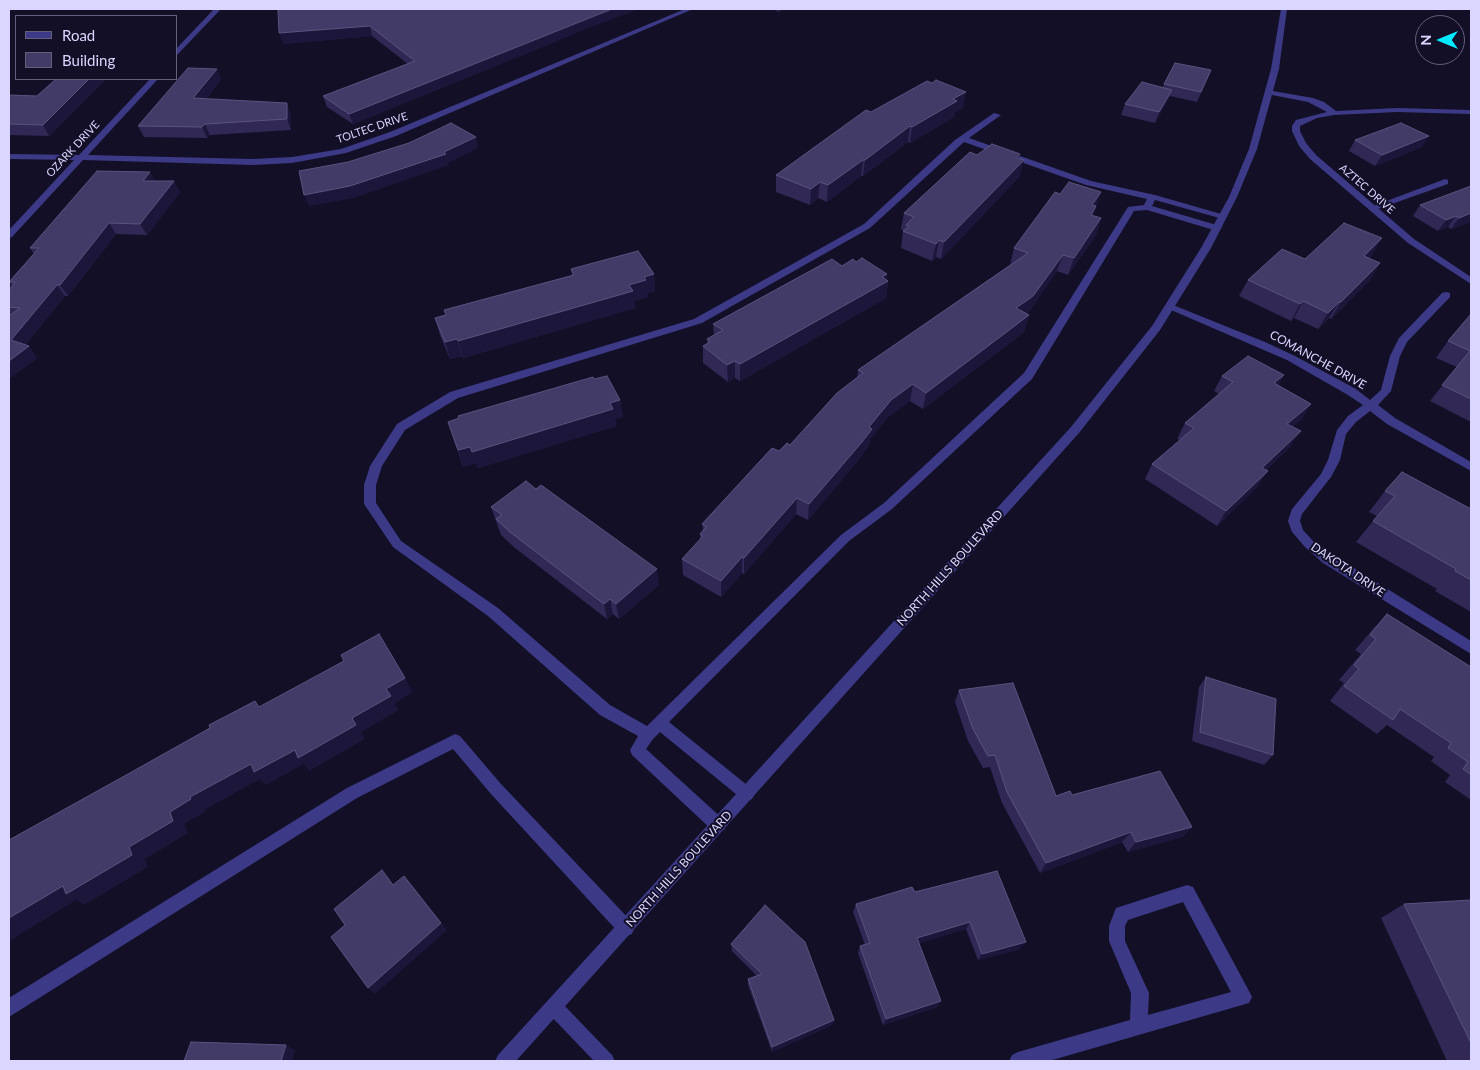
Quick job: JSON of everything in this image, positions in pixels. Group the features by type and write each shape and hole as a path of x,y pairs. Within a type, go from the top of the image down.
{"street":[{"path":"178,52 218,9"},
{"name":"TOLTEC DRIVE","path":"9,156 253,162 292,160 344,151 393,134 690,9"},
{"name":"NORTH HILLS BOULEVARD","path":"504,1061 1075,430 1156,328 1217,228 1253,148 1270,92 1284,9"},
{"name":"OZARK DRIVE","path":"9,235 153,80"},
{"path":"1270,92 1310,100 1321,104 1334,113"},
{"name":"AZTEC DRIVE","path":"1471,112 1397,110 1334,113 1299,122 1296,126 1297,137 1313,157 1411,241 1471,281"},
{"path":"746,794 653,728 605,710 492,612 397,544 370,504 370,484 376,466 386,448 402,427 454,396 698,321 842,241 867,226 963,139 997,115"},
{"path":"963,139 1149,202 1217,228"},
{"path":"1372,208 1445,182"},
{"path":"718,825 638,750 653,728 846,538 888,506 1028,376 1131,209 1149,202 1223,216"},
{"name":"DAKOTA DRIVE","path":"1446,295 1404,340 1395,356 1386,391 1380,398 1352,419 1341,433 1334,460 1325,477 1296,512 1294,521 1298,532 1308,544 1328,559 1471,648"},
{"name":"COMANCHE DRIVE","path":"1169,307 1291,358 1352,392 1391,421 1471,467"},
{"path":"9,1008 352,793 455,741 496,789 626,928"},
{"path":"1018,1061 1138,1027 1243,997 1187,893 1122,914 1117,926 1117,941 1140,994 1138,1027"},
{"path":"554,1007 606,1061"}],"building":[{"path":"278,9 612,9 349,114 323,96 415,61 370,26 279,33"},
{"path":"1175,63 1211,70 1201,92 1164,84"},
{"path":"188,68 217,69 193,98 287,103 287,119 205,124 202,127 138,126"},
{"path":"55,80 88,80 43,125 9,124 9,95 37,96"},
{"path":"936,80 966,92 953,99 957,101 912,127 910,126 828,185 820,182 811,189 776,175 866,110 871,112 927,81 932,83"},
{"path":"1142,82 1172,90 1159,112 1125,104"},
{"path":"451,123 476,137 444,152 446,154 350,186 304,195 299,171 348,162 409,143"},
{"path":"1401,123 1429,136 1382,155 1355,140"},
{"path":"992,144 1020,154 1017,158 1024,160 944,242 939,240 936,244 903,231 909,226 906,225 914,217 904,213 970,152 977,155"},
{"path":"97,171 150,172 143,181 174,181 140,224 109,223 60,285 57,285 11,340 29,346 9,361 9,316 20,308 9,307 9,290 15,282 9,282 39,248 30,248"},
{"path":"1069,182 1101,192 1092,205 1096,206 1091,215 1101,218 1074,258 1063,255 1033,296 1016,308 1029,315 926,393 913,384 891,400 869,427 872,429 862,442 809,504 797,498 721,581 682,559 703,536 700,534 706,527 702,524 772,448 779,451 787,443 790,445 837,393 863,373 858,370 1028,253 1014,248 1055,192 1060,194"},
{"path":"1471,186 1471,213 1459,218 1456,216 1446,220 1420,205"},
{"path":"1344,223 1382,238 1364,256 1380,263 1328,313 1303,301 1300,304 1248,280 1282,249 1305,259"},
{"path":"638,251 654,274 644,277 646,280 629,285 633,291 458,341 457,339 445,342 435,318 446,315 444,310 574,275 571,269"},
{"path":"862,258 887,274 882,277 888,281 740,364 735,361 727,365 703,346 710,342 707,339 723,330 713,324 832,259 842,266 853,259 856,262"},
{"path":"1471,314 1471,399 1442,385 1470,351 1448,341"},
{"path":"1248,356 1284,375 1274,383 1311,404 1287,424 1301,431 1262,468 1268,471 1226,511 1152,464 1194,428 1185,423 1233,382 1222,376"},
{"path":"607,376 620,400 610,403 613,409 472,452 470,447 458,450 448,422 459,418 458,416 593,377 594,379"},
{"path":"1402,472 1471,509 1471,580 1455,571 1456,569 1373,521 1395,496 1385,491"},
{"path":"526,481 536,489 541,485 657,569 616,604 610,599 604,604 510,532 496,519 502,515 491,507"},
{"path":"1387,614 1471,667 1471,775 1463,769 1468,762 1448,748 1451,743 1400,709 1393,720 1344,686 1359,669 1354,665 1376,639 1370,635"},
{"path":"379,634 405,678 386,689 391,696 352,718 356,725 298,758 295,750 254,772 251,764 190,797 191,799 170,812 173,821 129,847 132,855 66,894 63,886 9,918 9,840 210,728 209,725 255,701 259,707 344,661 341,655"},
{"path":"1206,677 1276,699 1273,755 1200,732"},
{"path":"1013,683 1056,796 1070,791 1072,795 1160,771 1192,827 1136,842 1131,832 1046,863 1007,792 995,755 988,756 973,729 959,690"},
{"path":"382,870 393,885 404,876 441,923 368,988 331,937 345,925 334,909"},
{"path":"997,871 1026,942 982,954 970,922 917,938 941,1001 886,1019 860,946 870,943 856,904 912,887 915,892"},
{"path":"1471,900 1471,1043 1404,904"},
{"path":"765,905 805,942 834,1020 772,1047 748,979 762,974 731,944"},
{"path":"191,1042 286,1045 281,1061 184,1061"}]}
